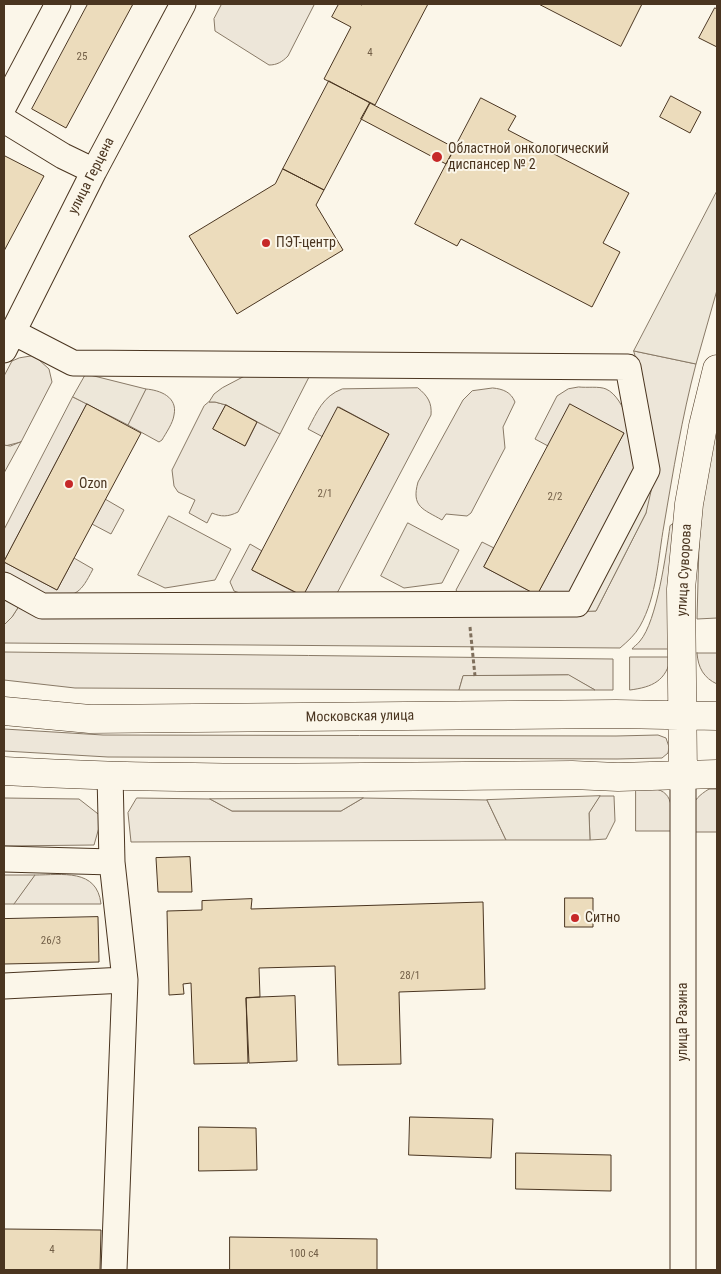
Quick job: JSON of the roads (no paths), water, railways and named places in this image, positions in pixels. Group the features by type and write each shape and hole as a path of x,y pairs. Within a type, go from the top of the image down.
{"main road":[{"name":"улица Суворова","path":"683,774 681,588 689,504 703,426 717,369"},
{"name":"Московская улица","path":"4,711 90,719 616,714 717,716"},
{"path":"4,770 110,775 273,777 562,775 618,777 717,774"}],"street":[{"path":"4,106 58,4"},
{"name":"улица Герцена","path":"9,341 94,171 183,4"},
{"path":"4,120 63,156 94,171"},
{"path":"4,585 42,606 577,604 647,470 628,367 72,363 9,341"},
{"name":"улица Разина","path":"682,1270 683,774"},
{"path":"110,775 112,862 125,980 114,1270"},
{"path":"4,859 112,862"},
{"path":"4,986 125,980"}],"place":[{"name":"Областной онкологический диспансер № 2","path":"437,157"},
{"name":"ПЭТ-центр","path":"266,243"},
{"name":"Ozon","path":"69,484"},
{"name":"Ситно","path":"575,918"}]}
